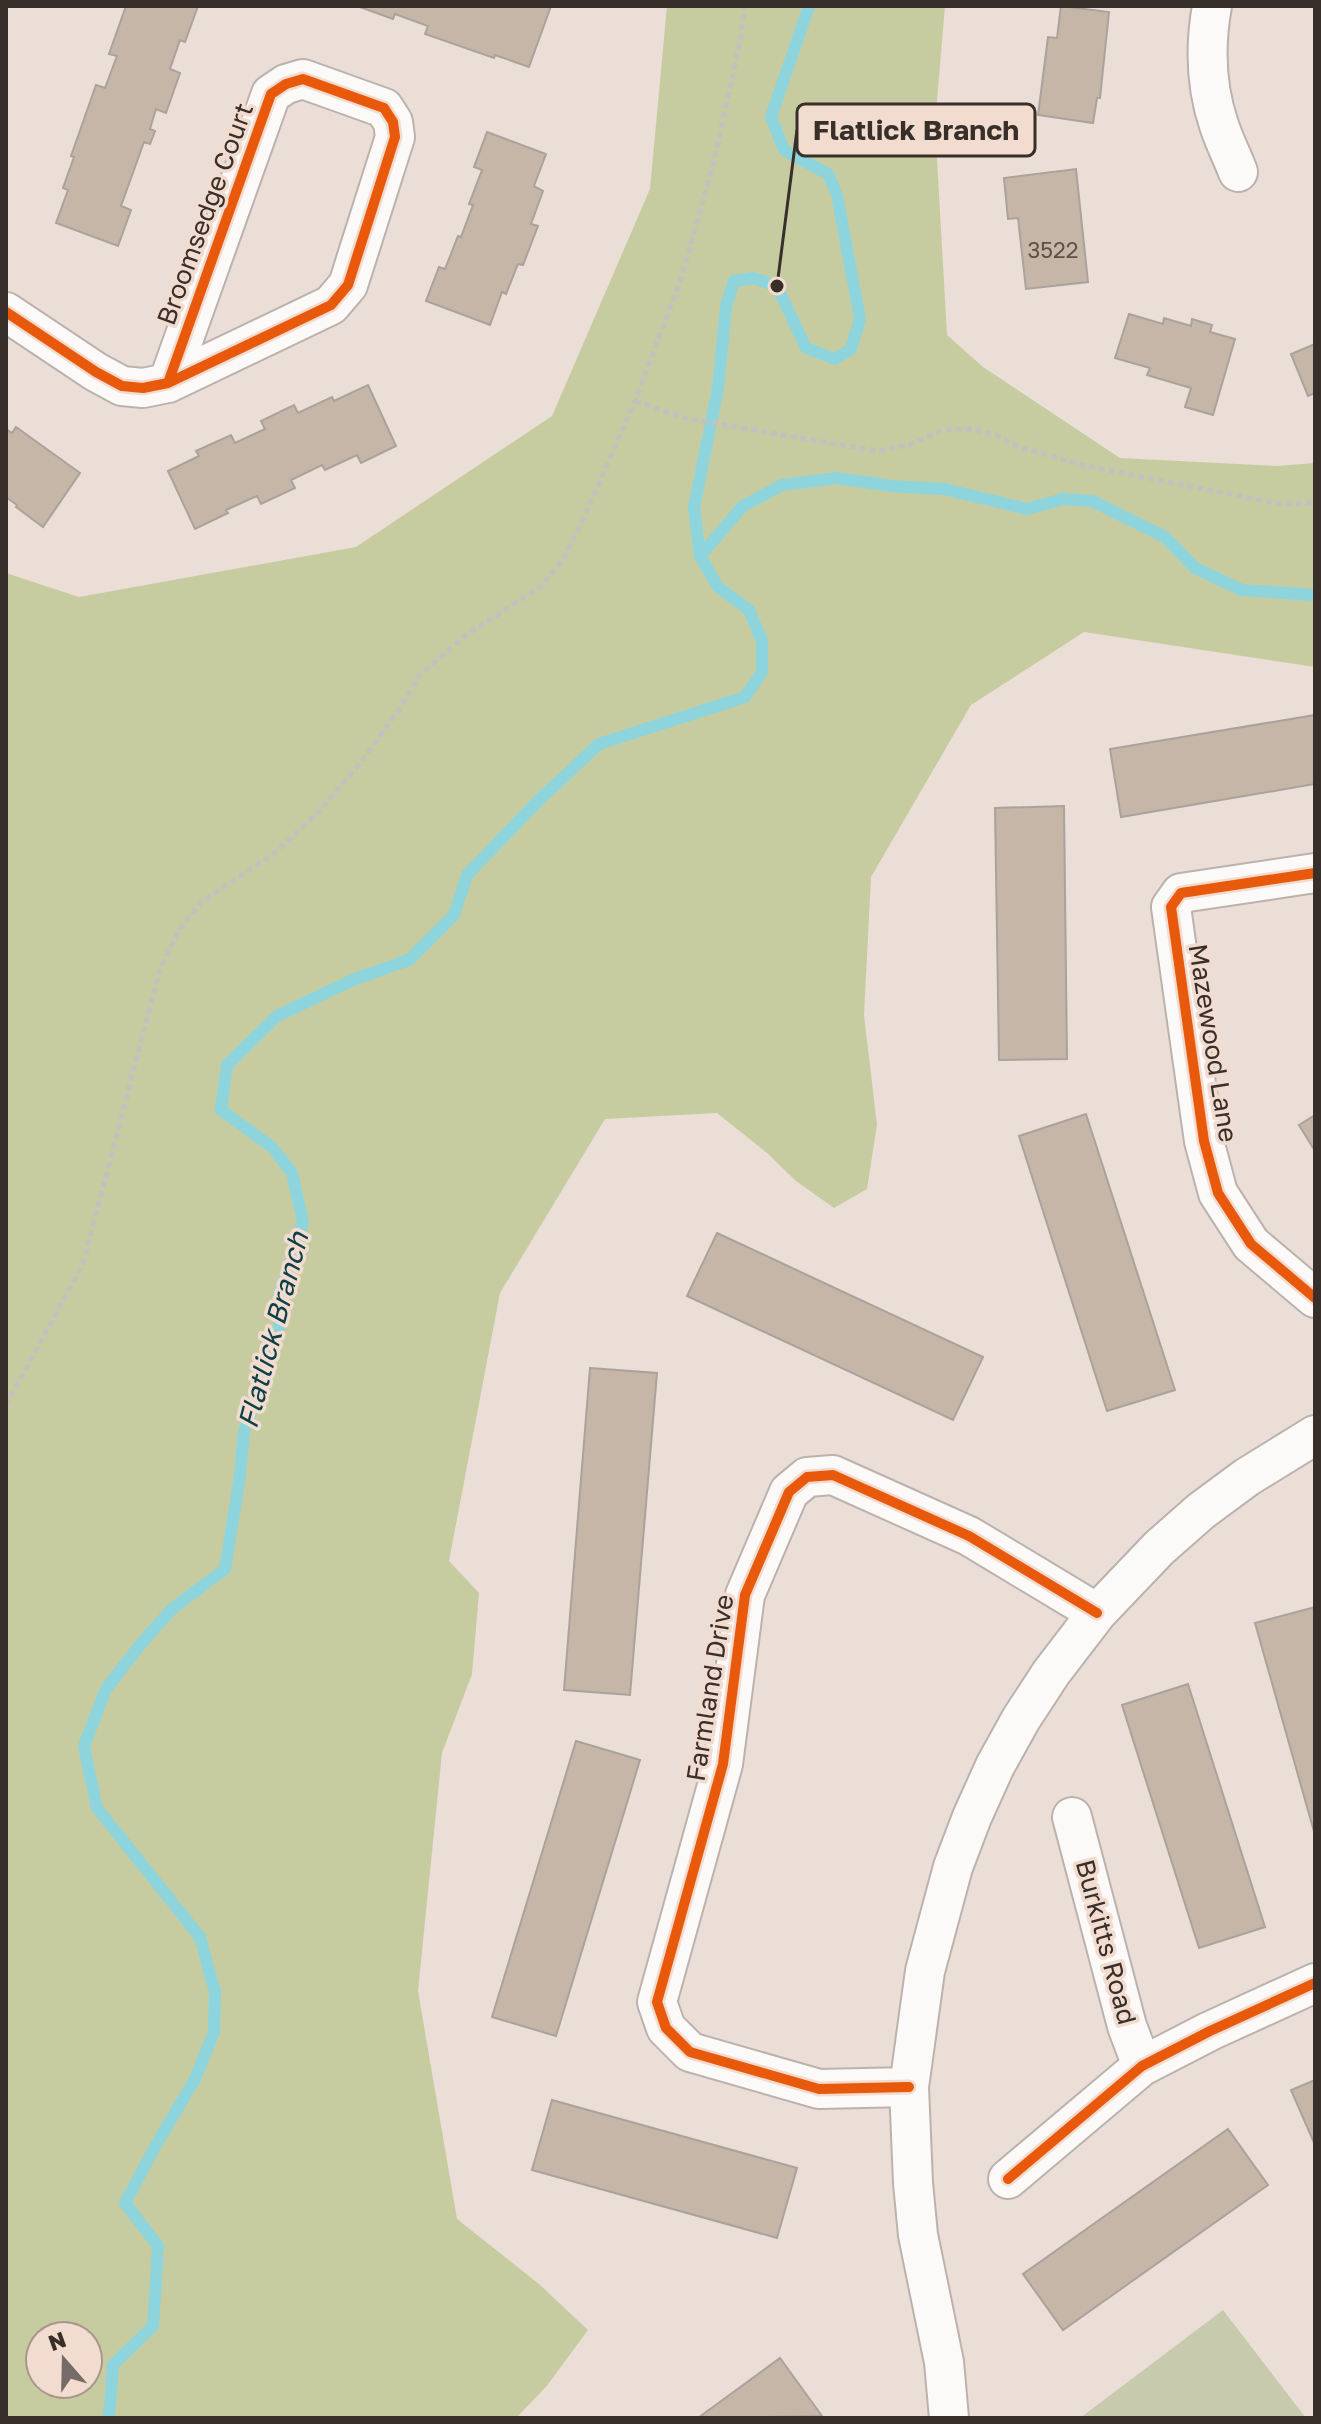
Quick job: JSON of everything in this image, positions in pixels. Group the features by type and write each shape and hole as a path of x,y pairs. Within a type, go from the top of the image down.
{"street":[{"path":"1212,6 1208,29 1208,77 1219,125 1238,172"},
{"name":"Broomsedge Court","path":"6,312 96,372 122,386 143,388 168,383 331,305 348,285 395,137 393,122 384,108 303,79 286,84 271,94 168,383"},
{"name":"Mazewood Lane","path":"1315,873 1181,893 1171,907 1204,1141 1218,1193 1251,1244 1315,1298"},
{"path":"949,2418 944,2362 918,2235 909,2087 925,1971 953,1867 995,1766 1021,1719 1051,1673 1097,1613 1159,1548 1201,1511 1247,1477 1315,1435"},
{"name":"Farmland Drive","path":"909,2087 819,2089 690,2052 666,2028 657,2002 723,1764 745,1595 789,1492 807,1477 833,1475 969,1536 1097,1613"},
{"name":"Burkitts Road","path":"1072,1817 1127,2026 1142,2066"},
{"path":"1008,2179 1142,2066 1315,1983"}],"path":[{"path":"6,1405 83,1264 160,969 179,930 201,902 277,851 322,808 361,762 420,675 466,635 539,588 562,561 635,401 681,279 713,165 745,6"},
{"path":"635,401 685,418 877,451 909,445 943,430 969,429 994,434 1019,447 1082,465 1280,504 1315,503"}],"green space":[{"path":"667,6 945,6 935,124 947,335 983,367 1120,458 1277,466 1315,463 1315,667 1084,632 971,705 871,877 864,1015 877,1125 867,1189 834,1208 796,1181 717,1113 605,1119 500,1293 449,1561 479,1593 472,1674 442,1753 418,1991 457,2219 539,2284 588,2330 546,2387 516,2418 6,2418 6,573 79,597 356,547 552,416 650,189"},
{"path":"1223,2310 1306,2418 1080,2418"}],"building":[{"path":"126,6 198,6 185,42 180,40 170,69 180,73 166,113 156,109 150,129 155,131 150,144 144,142 121,206 131,210 118,246 56,223 68,190 63,188 74,157 71,156 96,85 105,88 117,56 109,54"},
{"path":"357,6 551,6 529,67 425,34 428,26 395,14 393,19"},
{"path":"1061,6 1109,12 1100,98 1097,98 1093,123 1038,115 1048,37 1057,38"},
{"path":"487,132 546,154 534,186 543,191 531,224 538,226 523,265 518,264 506,294 502,292 490,325 426,301 439,267 445,269 458,236 461,237 473,205 469,204 482,170 474,167"},
{"path":"1076,169 1088,282 1026,289 1018,218 1008,219 1004,178"},
{"path":"1129,314 1163,324 1164,318 1191,326 1192,319 1212,325 1210,332 1235,339 1213,415 1185,407 1191,388 1147,375 1150,368 1115,358"},
{"path":"1315,344 1315,393 1308,396 1291,354"},
{"path":"368,385 396,446 361,463 357,455 325,470 322,465 291,480 295,488 261,504 257,496 195,529 168,471 199,456 196,451 231,435 235,443 265,429 261,421 294,405 298,413"},
{"path":"16,427 80,473 43,527 6,497 6,429 12,433"},
{"path":"1315,715 1315,784 1121,817 1110,749"},
{"path":"1064,806 1067,1059 999,1060 995,808"},
{"path":"1086,1114 1175,1390 1107,1411 1019,1136"},
{"path":"1315,1115 1315,1151 1299,1125"},
{"path":"717,1233 983,1357 953,1420 687,1296"},
{"path":"590,1368 657,1373 630,1695 564,1690"},
{"path":"1315,1607 1315,1835 1255,1623"},
{"path":"1188,1684 1265,1927 1199,1948 1122,1705"},
{"path":"576,1741 640,1760 556,2036 492,2017"},
{"path":"1315,2080 1315,2145 1291,2090"},
{"path":"552,2100 797,2168 777,2238 532,2170"},
{"path":"1228,2129 1268,2185 1063,2330 1023,2274"},
{"path":"780,2358 822,2416 698,2418"}],"waterway":[{"name":"Flatlick Branch","path":"109,2418 113,2365 153,2326 158,2246 125,2203 195,2079 214,2032 215,1992 200,1937 97,1808 84,1746 106,1689 140,1645 172,1609 225,1569 244,1431 279,1331 279,1295 303,1222 292,1173 272,1147 221,1110 227,1065 277,1016 355,979 409,960 454,915 467,875 538,801 599,744 745,697 762,672 762,641 749,610 718,587 700,556 694,508 718,388 726,306 734,281 753,278 777,286 806,348 835,359 851,349 860,319 837,195 828,174 784,150 771,117 809,6"},
{"path":"700,556 743,506 782,485 837,478 891,486 944,489 1027,509 1063,499 1092,501 1165,537 1195,568 1242,590 1315,595"}],"cycle path":[{"path":"6,312 96,372 122,386 143,388 168,383 331,305 348,285 395,137 393,122 384,108 303,79 286,84 271,94 168,383"},
{"path":"1315,873 1181,893 1171,907 1204,1141 1218,1193 1251,1244 1315,1298"},
{"path":"909,2087 819,2089 690,2052 666,2028 657,2002 723,1764 745,1595 789,1492 807,1477 833,1475 969,1536 1097,1613"},
{"path":"1008,2179 1142,2066 1315,1983"}],"place":[{"name":"Flatlick Branch","path":"777,286"}]}
